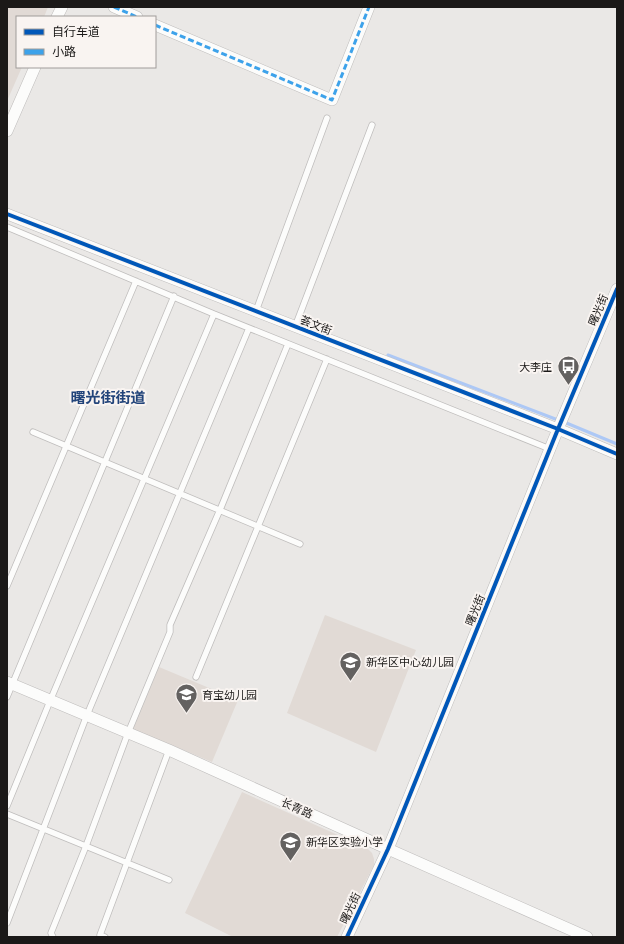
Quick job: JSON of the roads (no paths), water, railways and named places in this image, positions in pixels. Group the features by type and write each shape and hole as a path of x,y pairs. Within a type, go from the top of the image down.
{"street":[{"path":"58,16 62,7"},
{"path":"114,7 135,16"},
{"path":"156,24 332,100 370,7"},
{"path":"7,131 35,68"},
{"name":"荟文街","path":"7,214 295,327 561,423 617,454"},
{"name":"曙光街","path":"347,937 388,849 550,449 617,289"},
{"name":"长青路","path":"10,683 169,750 587,937"}],"lane":[{"path":"256,311 328,118"},
{"path":"295,327 372,125"},
{"path":"7,227 214,314 550,449"},
{"path":"7,586 136,281"},
{"path":"7,697 10,683 105,462 174,296"},
{"path":"7,806 214,314"},
{"path":"7,922 87,715 249,328"},
{"path":"53,937 51,933 86,846 128,732 170,632 170,625 220,510 288,344"},
{"path":"196,677 327,359"},
{"path":"33,432 300,544"},
{"path":"105,937 100,935 169,750"},
{"path":"7,814 169,880"}],"waterway":[{"path":"388,355 558,420"},
{"path":"564,422 617,444"}],"place":[{"name":"大李庄","path":"568,386"},
{"name":"新华区中心幼儿园","path":"351,682"},
{"name":"育宝幼儿园","path":"186,714"},
{"name":"新华区实验小学","path":"291,862"}],"district":[{"name":"曙光街街道","path":"108,398"}]}
